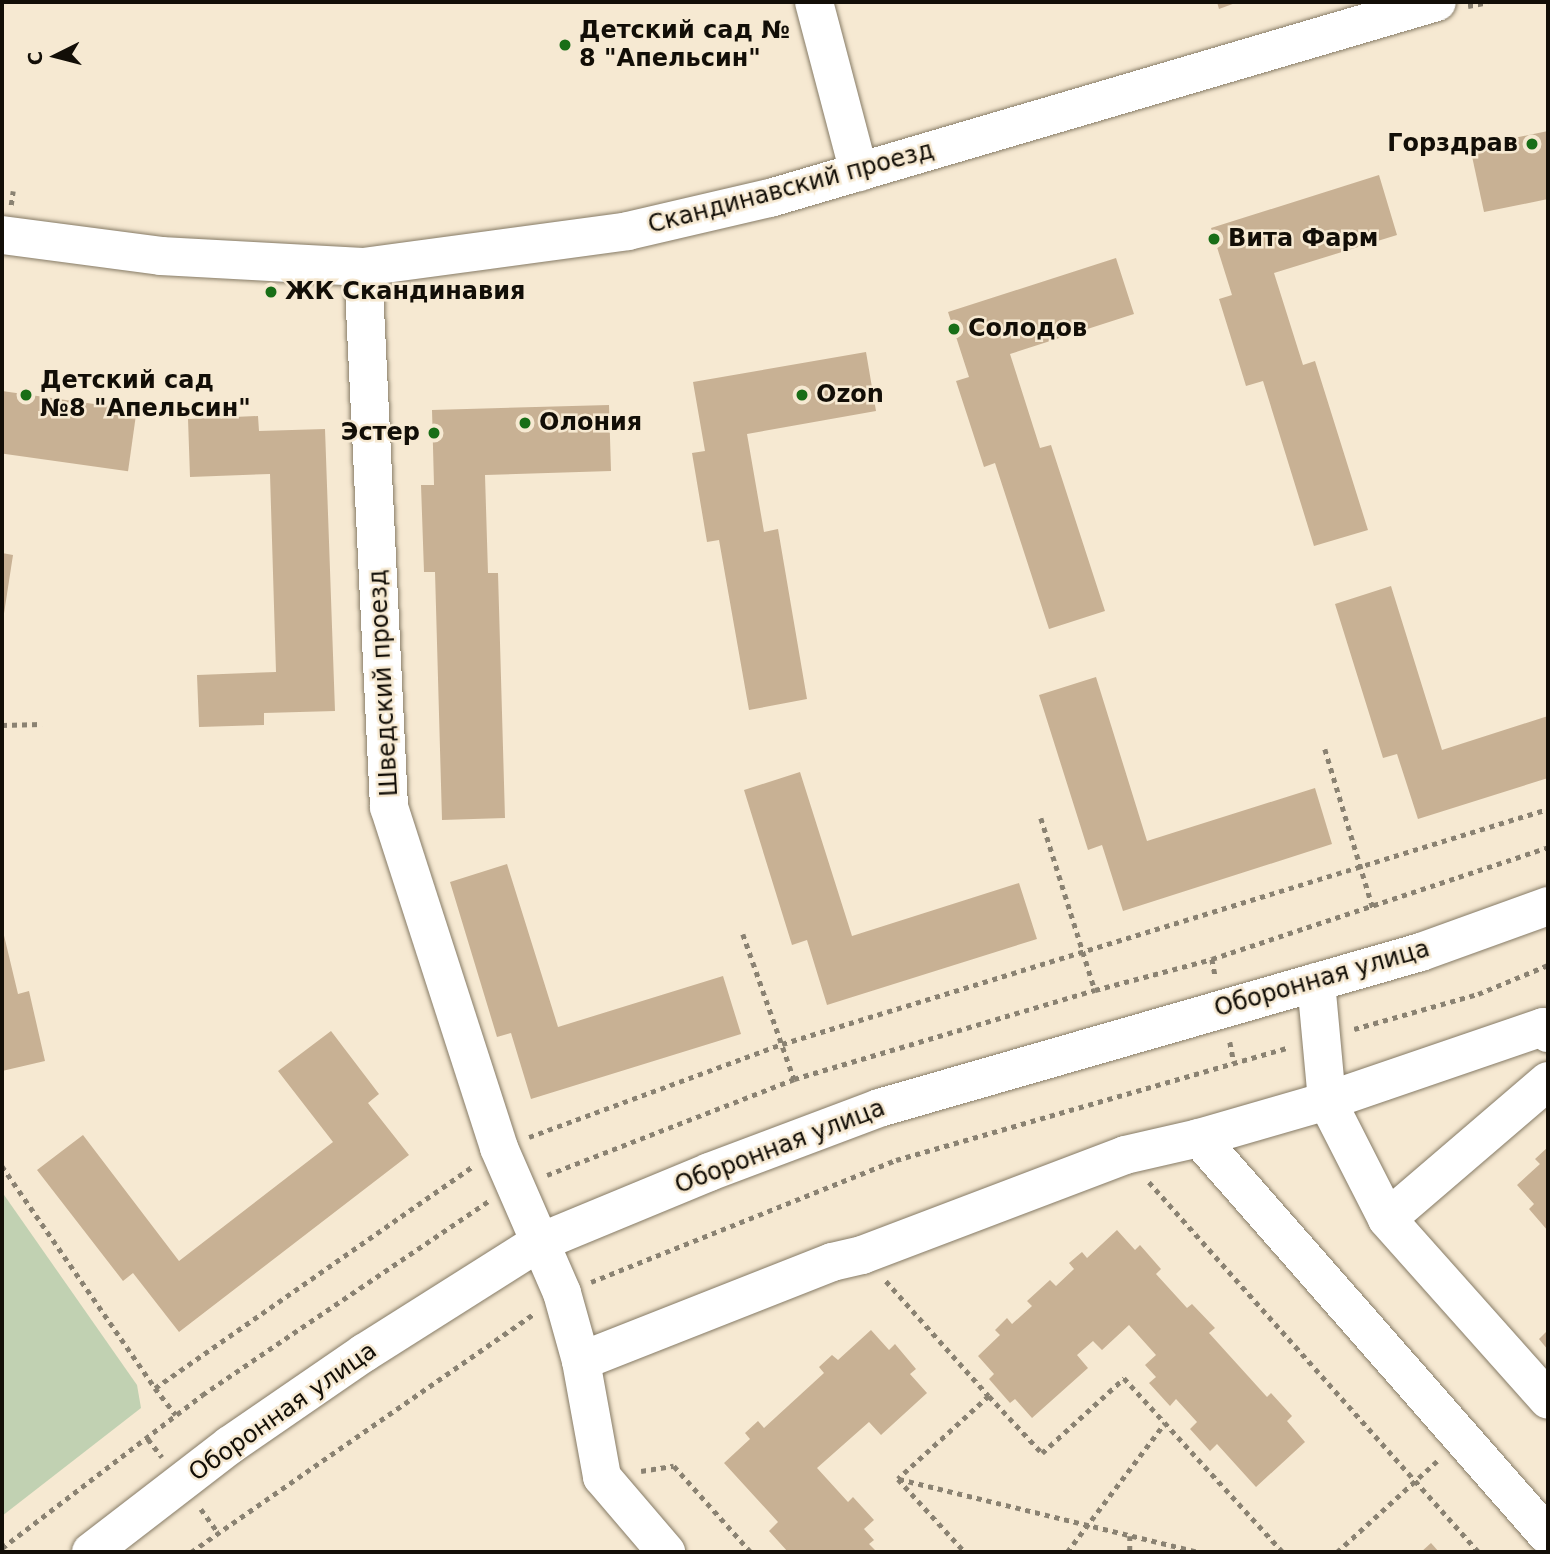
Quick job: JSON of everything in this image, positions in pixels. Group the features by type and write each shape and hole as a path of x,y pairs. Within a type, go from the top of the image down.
{"street":[{"path":"814,2 859,172"},
{"name":"Скандинавский проезд","path":"2,235 161,256 363,267 628,231 770,198 1437,2"},
{"name":"Шведский проезд","path":"363,267 389,807 499,1148 562,1293 581,1361 602,1477"},
{"name":"Оборонная улица","path":"90,1552 230,1445 365,1353 538,1243 709,1172 879,1108 1421,953 1548,906"},
{"path":"1316,982 1327,1101 1387,1219 1548,1400"},
{"path":"581,1361 832,1262 862,1255 1125,1156 1327,1101 1546,1029"},
{"path":"1387,1219 1548,1081"},
{"path":"1199,1138 1548,1536"},
{"path":"602,1477 666,1552"}],"path":[{"path":"2,725 42,724"},
{"path":"1325,749 1373,908"},
{"path":"155,1388 499,1148 782,1044 1548,809"},
{"path":"1041,818 1095,990"},
{"path":"743,934 794,1079"},
{"path":"191,1552 562,1293 896,1160 1478,994 1548,965"},
{"path":"1125,1156 1479,1552"},
{"path":"2,1166 176,1415"},
{"path":"862,1255 1042,1453 1124,1378 1283,1552"},
{"path":"898,1479 989,1395"},
{"path":"1067,1552 1165,1423"},
{"path":"1337,1552 1462,1438"},
{"path":"602,1477 674,1466 751,1552"},
{"path":"898,1479 1198,1552"},
{"path":"898,1479 965,1552"},
{"path":"1129,1535 1130,1552"}],"green space":[{"path":"2,1192 137,1385 141,1408 2,1516"}],"building":[{"path":"1217,2 1238,2 1219,9"},
{"path":"1548,131 1548,199 1484,212 1470,147"},
{"path":"1379,175 1397,235 1274,273 1303,365 1315,361 1368,530 1314,546 1263,381 1246,386 1219,299 1232,295 1211,228"},
{"path":"1116,258 1134,314 1010,354 1040,448 1051,445 1105,611 1049,629 995,463 984,467 956,381 969,377 948,312"},
{"path":"866,352 876,411 747,434 764,532 778,529 807,699 749,710 719,540 707,542 692,453 705,451 693,382"},
{"path":"2,391 137,410 128,471 2,454"},
{"path":"609,405 611,471 485,475 488,573 498,573 505,818 442,820 435,572 424,572 421,485 434,485 432,410"},
{"path":"258,416 259,431 325,429 335,711 264,713 264,725 199,727 197,675 276,672 270,474 190,477 188,419"},
{"path":"2,553 13,555 3,620 2,620"},
{"path":"1391,586 1442,750 1548,716 1548,778 1418,819 1397,754 1383,758 1335,604"},
{"path":"1096,677 1147,841 1315,788 1332,844 1123,911 1102,845 1088,850 1039,695"},
{"path":"800,772 852,936 1019,883 1037,939 827,1005 807,940 792,945 744,790"},
{"path":"507,864 558,1027 723,976 741,1034 531,1099 511,1033 497,1037 450,882"},
{"path":"2,927 18,994 29,991 45,1061 2,1071"},
{"path":"331,1031 379,1094 368,1103 409,1155 179,1332 133,1273 123,1281 37,1170 83,1135 179,1261 333,1142 278,1071"},
{"path":"1548,1147 1548,1231 1529,1209 1534,1204 1517,1185 1540,1164 1535,1159"},
{"path":"1117,1230 1135,1250 1140,1245 1161,1269 1156,1274 1187,1308 1192,1304 1215,1328 1209,1333 1267,1397 1271,1393 1292,1416 1287,1421 1305,1442 1256,1487 1217,1444 1210,1451 1190,1429 1197,1422 1176,1399 1170,1406 1149,1383 1156,1377 1145,1365 1156,1355 1129,1325 1102,1350 1093,1341 1077,1355 1088,1368 1032,1418 1015,1399 1010,1403 989,1379 994,1374 978,1356 1000,1335 995,1330 1007,1318 1012,1324 1032,1306 1027,1301 1050,1280 1056,1286 1074,1269 1069,1263 1082,1252 1087,1258"},
{"path":"871,1330 889,1350 895,1344 916,1369 910,1374 927,1393 881,1435 869,1422 817,1468 848,1502 853,1497 874,1520 864,1529 874,1540 869,1544 877,1552 788,1552 769,1531 778,1522 724,1463 750,1439 745,1433 758,1421 764,1428 824,1373 819,1367 832,1355 838,1360"},
{"path":"1548,1330 1548,1350 1539,1339"},
{"path":"1431,1543 1439,1552 1421,1552"}],"place":[{"name":"Детский сад № 8 \"Апельсин\"","path":"565,45"},
{"name":"Горздрав","path":"1532,144"},
{"name":"Вита Фарм","path":"1214,239"},
{"name":"ЖК Скандинавия","path":"271,292"},
{"name":"Солодов","path":"954,329"},
{"name":"Детский сад №8 \"Апельсин\"","path":"26,395"},
{"name":"Ozon","path":"802,395"},
{"name":"Олония","path":"525,423"},
{"name":"Эстер","path":"434,433"}]}
